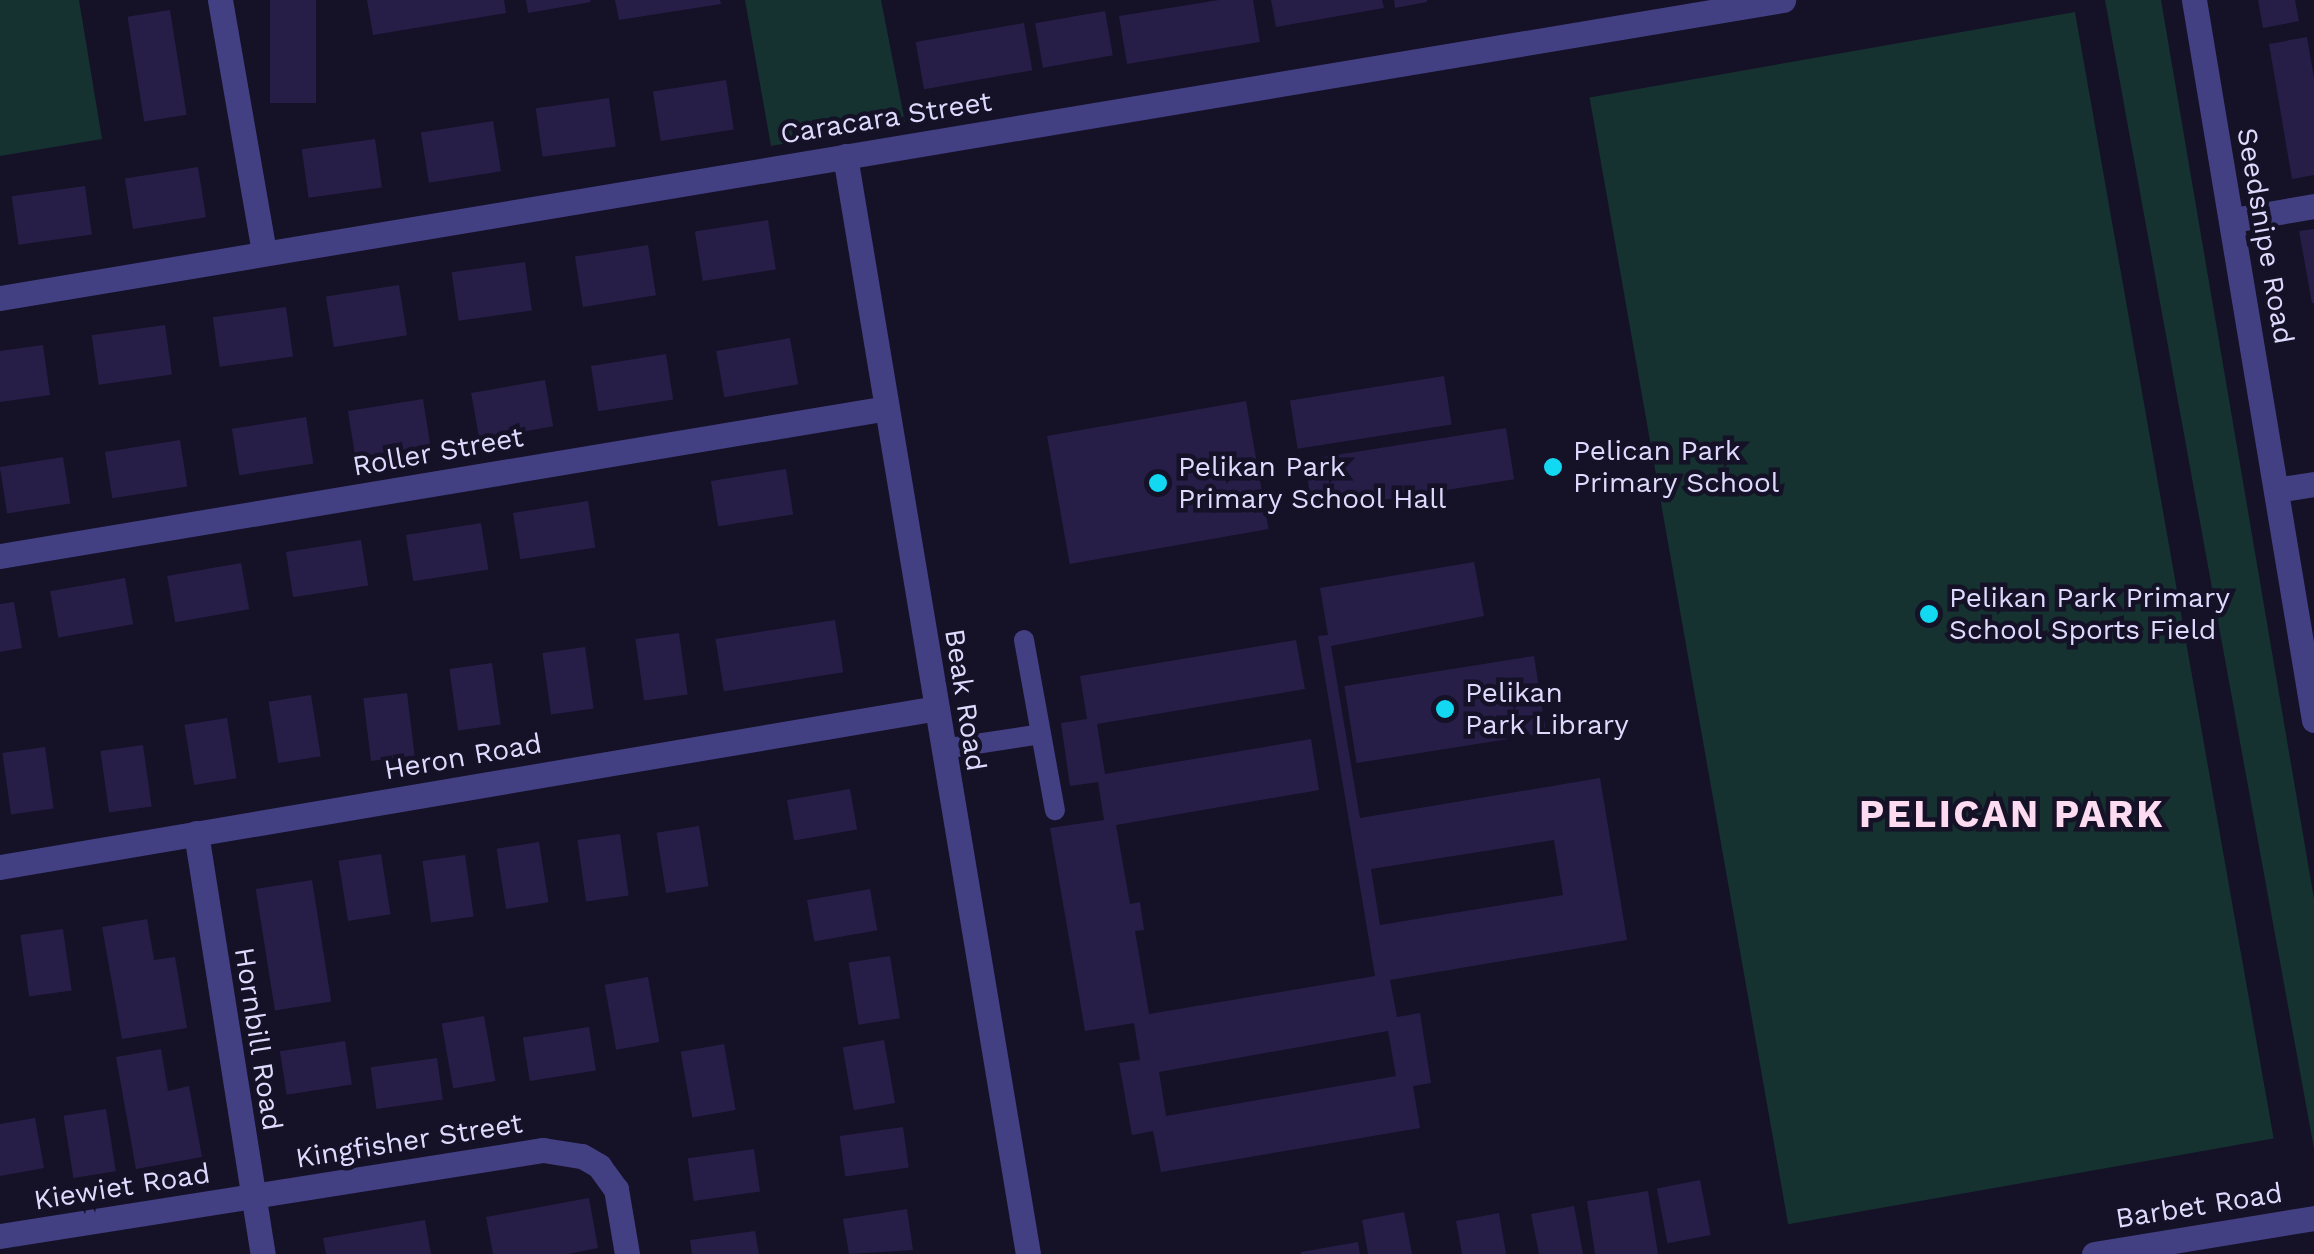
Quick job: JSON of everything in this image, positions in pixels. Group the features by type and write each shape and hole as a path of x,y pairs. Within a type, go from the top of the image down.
{"street":[{"path":"220,0 264,252"},
{"path":"1620,0 1624,26"},
{"name":"Caracara Street","path":"0,298 1783,0"},
{"name":"Seedsnipe Road","path":"2194,0 2314,720"},
{"name":"Beak Road","path":"845,156 1028,1254"},
{"path":"2232,220 2314,206"},
{"name":"Roller Street","path":"0,556 887,408"},
{"path":"2276,490 2314,484"},
{"name":"Heron Road","path":"0,867 936,708"},
{"name":"Hornbill Road","path":"196,833 263,1254"},
{"name":"Kingfisher Street","path":"252,1197 543,1150 566,1152 598,1166 616,1189 627,1254"},
{"name":"Kiewiet Road","path":"0,1236 252,1197"},
{"name":"Barbet Road","path":"2094,1254 2314,1218"}],"lane":[{"path":"1024,640 1055,810"},
{"path":"943,749 1041,734"}],"green space":[{"path":"0,0 79,0 102,139 0,156"},
{"path":"745,0 881,0 905,122 771,146"},
{"path":"2105,0 2161,0 2314,899 2314,1149"},
{"name":"Pelikan Park Primary School Sports Field","path":"2075,12 2274,1139 1788,1224 1589,98"}],"building":[{"path":"270,0 316,0 316,103 270,103"},
{"path":"367,0 504,0 506,13 373,35"},
{"path":"526,0 590,0 591,2 528,13"},
{"path":"615,0 720,0 721,4 619,20"},
{"path":"1219,0 1253,0 1260,42 1127,64 1119,16"},
{"path":"1271,0 1382,0 1384,8 1276,27"},
{"path":"1394,0 1427,0 1427,2 1395,8"},
{"path":"2258,0 2295,0 2299,21 2263,28"},
{"path":"170,10 187,115 144,121 128,17"},
{"path":"1105,11 1113,55 1043,68 1035,23"},
{"path":"1024,23 1032,70 924,89 916,42"},
{"path":"2307,37 2314,78 2314,175 2292,179 2269,44"},
{"path":"726,80 734,129 661,141 653,92"},
{"path":"609,98 616,147 543,157 536,108"},
{"path":"493,121 501,171 429,183 421,132"},
{"path":"375,139 382,188 309,198 302,149"},
{"path":"198,167 206,217 133,229 125,179"},
{"path":"85,186 92,235 19,245 12,196"},
{"path":"768,220 776,269 703,281 695,232"},
{"path":"2314,229 2314,303 2312,303 2299,231"},
{"path":"648,245 656,295 583,307 575,257"},
{"path":"525,262 532,311 459,321 452,272"},
{"path":"399,285 407,335 334,347 326,297"},
{"path":"286,307 293,357 220,367 213,317"},
{"path":"165,325 172,375 99,385 92,335"},
{"path":"790,338 798,384 724,397 716,351"},
{"path":"43,345 50,395 0,402 0,351"},
{"path":"666,354 673,399 598,411 591,366"},
{"path":"1444,376 1452,424 1298,449 1290,400"},
{"path":"545,380 553,426 479,439 471,393"},
{"path":"423,399 430,445 355,457 348,411"},
{"name":"Pelikan Park Primary School Hall","path":"1246,401 1269,529 1070,564 1047,436"},
{"path":"306,417 313,463 239,475 232,429"},
{"path":"1506,428 1514,479 1313,511 1305,460"},
{"path":"180,440 187,486 112,498 105,452"},
{"path":"63,457 70,503 7,513 0,467"},
{"path":"786,469 793,514 718,526 711,481"},
{"path":"588,501 595,547 520,559 513,513"},
{"path":"481,523 488,569 413,581 406,535"},
{"path":"361,540 368,585 293,597 286,552"},
{"path":"1474,562 1484,616 1331,646 1360,818 1600,778 1627,940 1390,980 1397,1017 1420,1013 1431,1083 1413,1086 1420,1128 1161,1172 1153,1131 1132,1135 1119,1063 1140,1060 1134,1023 1085,1031 1050,828 1104,820 1098,782 1070,786 1061,723 1087,719 1080,676 1296,640 1305,689 1097,724 1105,774 1311,739 1319,790 1116,825 1130,904 1140,902 1144,930 1135,931 1149,1014 1375,976 1318,636 1328,635 1320,588","holes":["1554,840 1563,895 1380,925 1371,869","1388,1031 1396,1076 1166,1116 1159,1072"]},
{"path":"241,563 249,609 175,622 167,576"},
{"path":"125,578 133,624 58,637 50,591"},
{"path":"14,602 22,648 0,652 0,604"},
{"path":"835,620 843,672 724,691 715,639"},
{"path":"679,633 688,694 644,701 635,639"},
{"path":"585,647 594,708 551,714 542,653"},
{"name":"Pelikan Park Library","path":"1534,656 1546,733 1357,763 1344,686"},
{"path":"492,663 501,724 458,730 449,669"},
{"path":"407,693 415,756 371,761 363,698"},
{"path":"311,695 321,756 278,763 269,702"},
{"path":"227,718 237,778 194,785 185,725"},
{"path":"143,745 152,806 109,812 100,751"},
{"path":"45,747 54,808 11,814 2,753"},
{"path":"850,789 857,829 794,840 787,800"},
{"path":"699,826 709,886 666,893 657,833"},
{"path":"620,834 629,895 586,901 577,840"},
{"path":"539,842 549,902 506,909 497,849"},
{"path":"381,854 391,914 348,921 339,861"},
{"path":"465,855 474,916 431,922 422,861"},
{"path":"312,880 331,1001 275,1010 256,889"},
{"path":"870,889 877,930 814,941 807,900"},
{"path":"147,919 154,960 175,957 187,1028 122,1039 102,927"},
{"path":"63,929 72,990 29,996 20,935"},
{"path":"890,956 900,1018 858,1025 849,963"},
{"path":"648,977 659,1042 616,1050 605,985"},
{"path":"484,1016 495,1081 453,1088 442,1023"},
{"path":"589,1027 596,1070 530,1081 523,1037"},
{"path":"884,1040 895,1103 854,1110 843,1047"},
{"path":"345,1041 352,1084 287,1095 280,1051"},
{"path":"724,1044 736,1110 692,1118 681,1052"},
{"path":"161,1049 168,1091 189,1086 202,1157 136,1169 116,1057"},
{"path":"437,1058 443,1100 376,1109 371,1067"},
{"path":"106,1109 116,1171 73,1178 64,1116"},
{"path":"35,1118 44,1168 0,1176 0,1124"},
{"path":"903,1127 909,1168 845,1177 840,1136"},
{"path":"754,1149 760,1192 694,1201 688,1158"},
{"path":"1700,1180 1711,1235 1667,1243 1657,1188"},
{"path":"1648,1191 1658,1254 1595,1254 1587,1201"},
{"path":"589,1198 598,1248 568,1254 493,1254 486,1217"},
{"path":"1574,1206 1583,1254 1539,1254 1531,1214"},
{"path":"907,1209 913,1250 849,1254 843,1219"},
{"path":"1404,1212 1412,1254 1368,1254 1362,1220"},
{"path":"1499,1213 1506,1254 1462,1254 1456,1221"},
{"path":"425,1220 431,1254 326,1254 323,1238"},
{"path":"755,1231 759,1254 692,1254 690,1240"},
{"path":"1358,1242 1360,1254 1301,1254 1301,1252"}],"place":[{"name":"Pelican Park Primary School","path":"1553,467"},
{"name":"Pelikan Park Primary School Hall","path":"1158,483"},
{"name":"Pelikan Park Primary School Sports Field","path":"1929,614"},
{"name":"Pelikan Park Library","path":"1445,709"}],"district":[{"name":"PELICAN PARK","path":"2012,815"}]}
